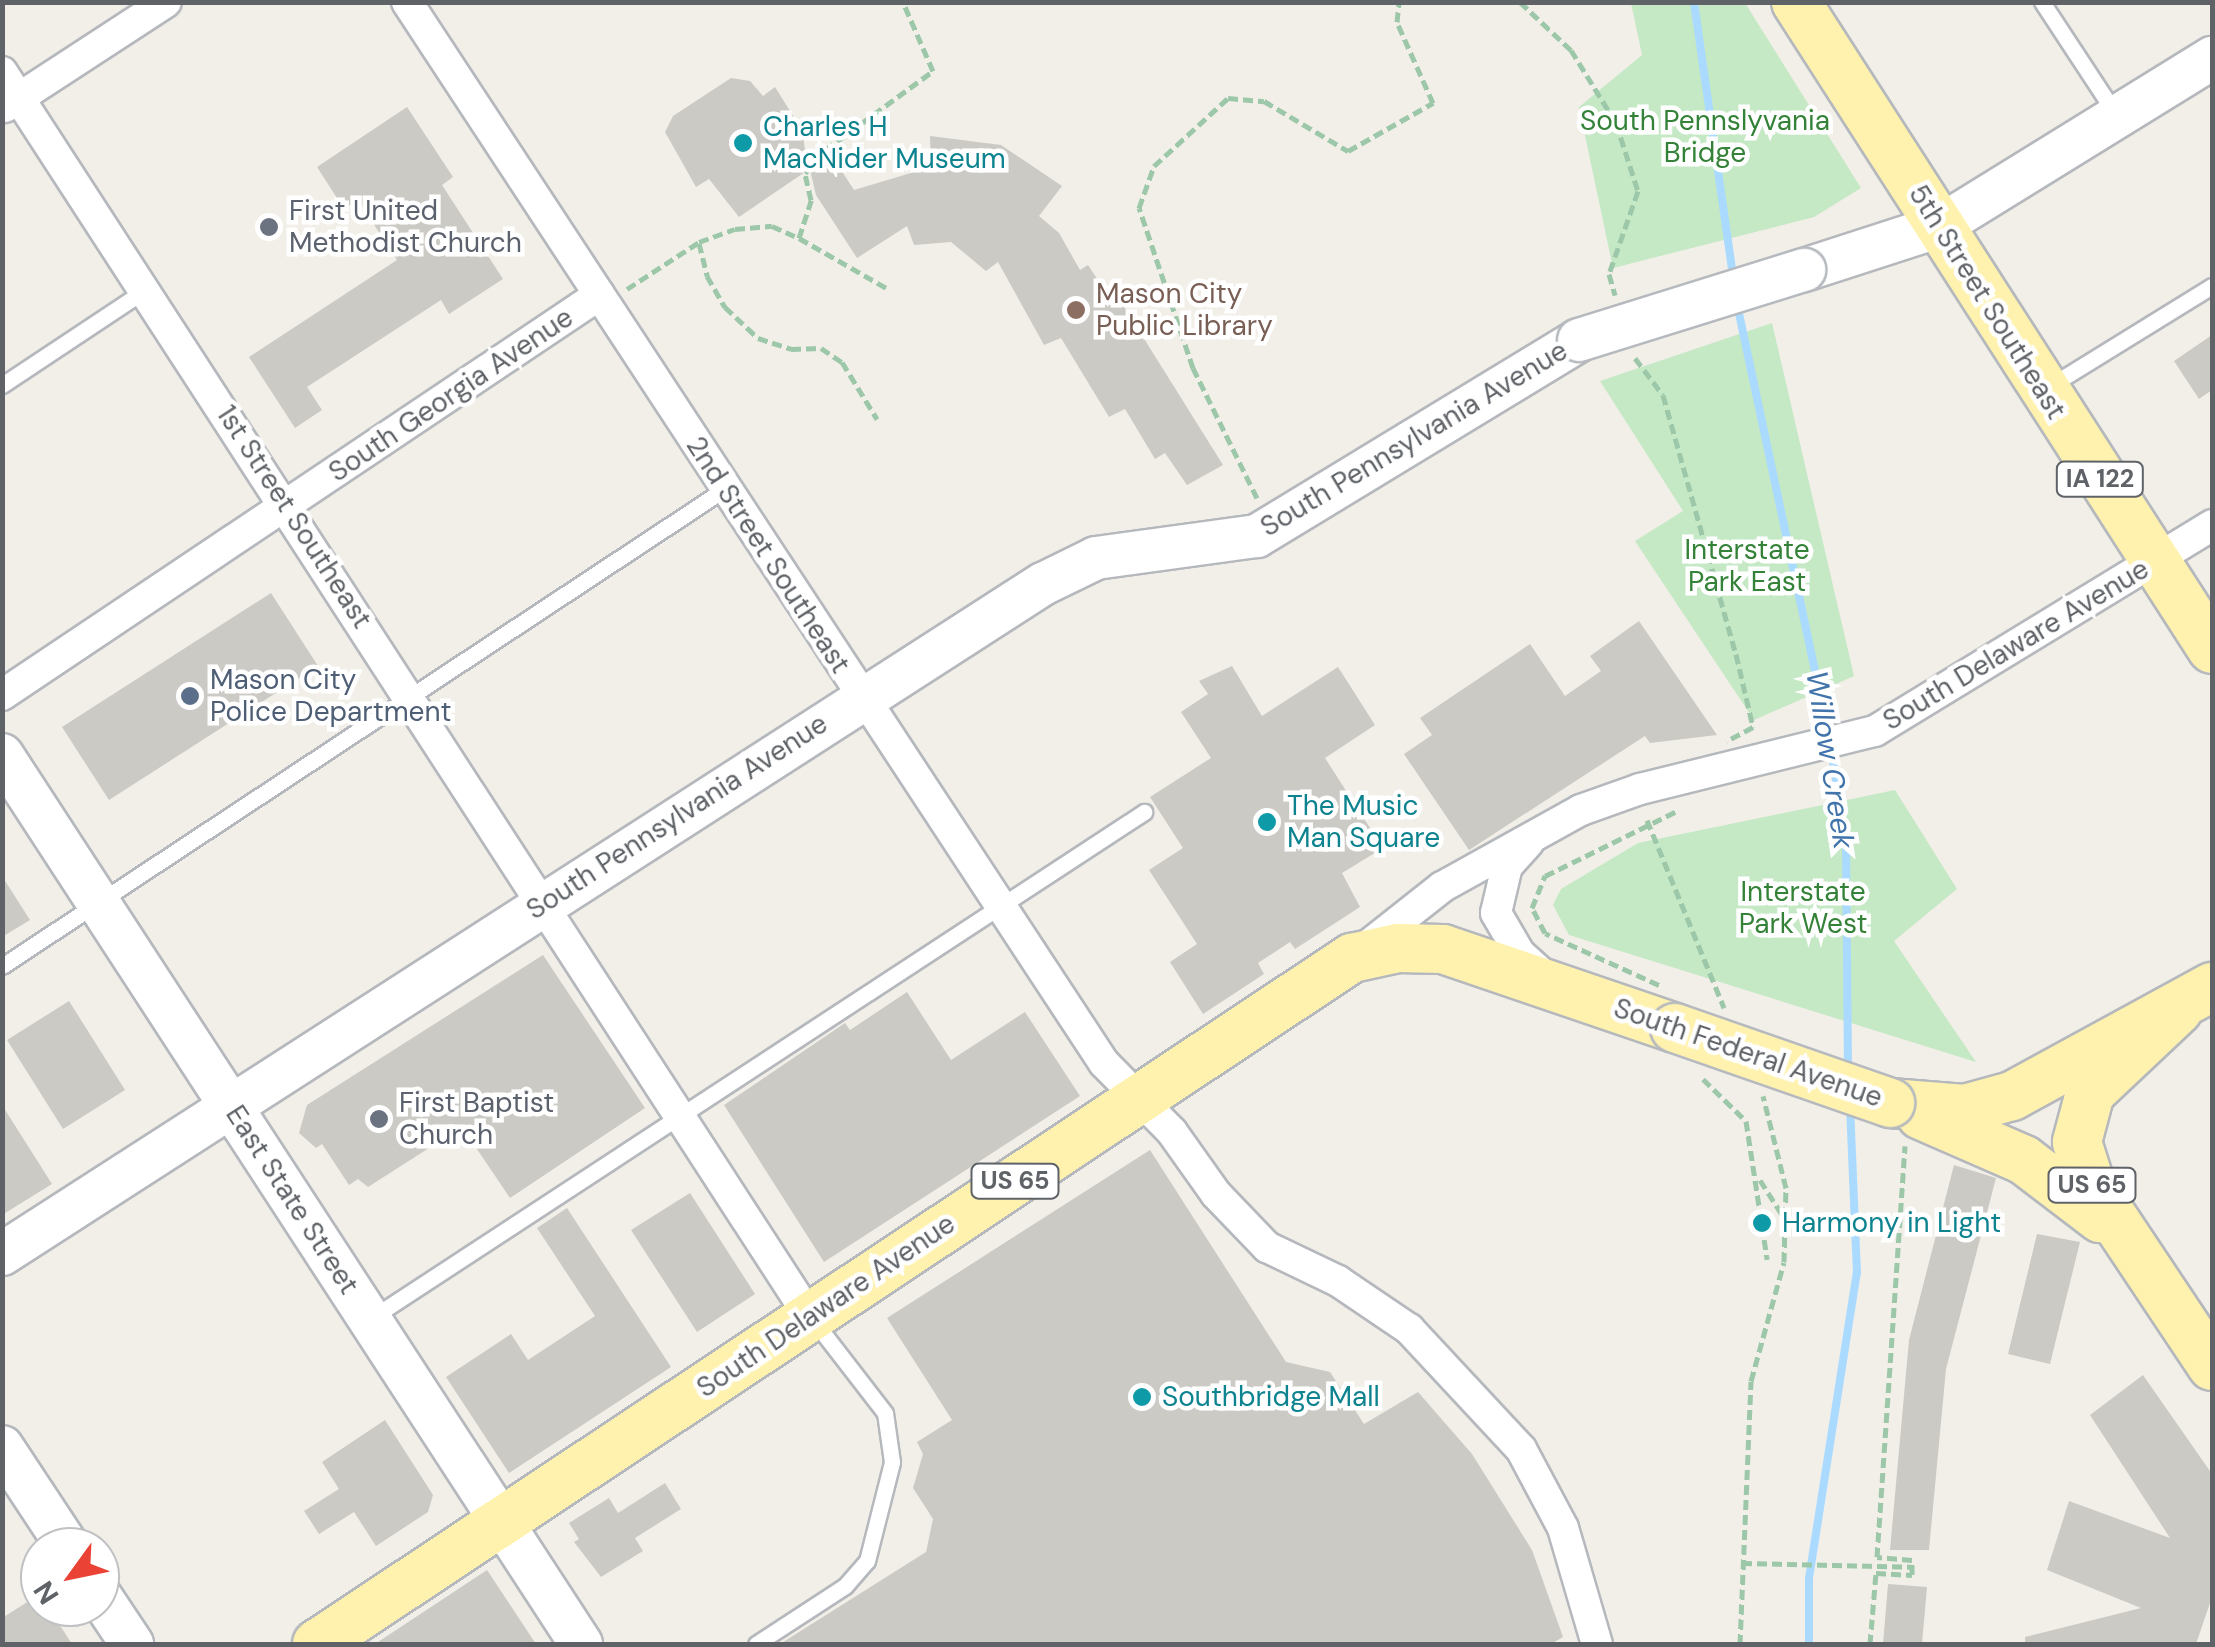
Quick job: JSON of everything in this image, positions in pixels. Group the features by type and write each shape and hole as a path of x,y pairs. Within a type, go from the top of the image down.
{"main road":[{"name":"5th Street Southeast","path":"1796,2 2042,391 2212,649"},
{"name":"South Pennsylvania Avenue","path":"2,1254 860,700 1096,558 1207,548 1257,536 1579,340 1940,226 2119,119 2212,58"},
{"name":"East State Street","path":"2,755 581,1644"},
{"name":"South Delaware Avenue","path":"502,1523 1352,958 1398,948 1444,949 1556,986"},
{"name":"South Federal Avenue","path":"1556,986 1890,1102 1966,1109 2012,1096 2195,998"},
{"name":"US 65","path":"2195,998 2090,1092 2077,1142 2090,1182 2212,1366"},
{"path":"1890,1102 2024,1160 2134,1248"},
{"path":"2,1447 55,1527"},
{"name":"US 65","path":"316,1644 502,1523"}],"street":[{"path":"11,104 166,2"},
{"name":"2nd Street Southeast","path":"407,2 726,488 860,700 1104,1063 1140,1098 1267,1247 1338,1281 1408,1329 1521,1449 1563,1528 1597,1644"},
{"name":"1st Street Southeast","path":"2,72 11,104 145,290 546,902 810,1317"},
{"name":"South Georgia Avenue","path":"2,695 599,295"},
{"name":"South Delaware Avenue","path":"1352,958 1442,887 1581,810 1875,731 2212,525"},
{"name":"South Delaware Avenue","path":"1530,841 1507,866 1496,913 1520,954 1556,986"}],"lane":[{"path":"2042,2 2119,119"},
{"path":"2042,391 2212,286"},
{"path":"2,385 145,290"},
{"path":"2,966 726,488"},
{"path":"370,1319 1144,812"},
{"path":"756,1644 846,1586 867,1561 892,1462 884,1412 810,1317"}],"path":[{"path":"800,238 811,200 806,174 825,150 933,71 903,2"},
{"path":"1257,536 1256,490 1193,368 1138,208 1154,166 1228,98 1264,101 1348,151 1433,104 1398,22 1399,2"},
{"path":"599,295 633,288 699,242 772,226 888,289"},
{"path":"699,242 707,276 725,307 758,338 791,349 821,348 842,362 877,419"},
{"path":"1734,766 1726,736 1752,727"},
{"path":"1658,980 1544,933 1532,908 1544,876 1647,820 1680,809"},
{"path":"1647,820 1730,1020"},
{"path":"1703,1078 1746,1121 1758,1178 1767,1259"},
{"path":"1740,1644 1751,1380 1784,1262 1786,1188 1761,1092"},
{"path":"1870,1644 1876,1573 1912,1575 1912,1560 1877,1556 1906,1127 1890,1102"},
{"path":"1758,1178 1784,1217"},
{"path":"1742,1563 1912,1567"}],"green space":[{"name":"South Pennslyvania Bridge","path":"1631,3 1745,3 1861,188 1814,217 1613,268 1579,107 1642,55"},
{"name":"Interstate Park East","path":"1772,323 1854,676 1754,720 1635,541 1683,511 1600,381"},
{"name":"Interstate Park West","path":"1895,790 1957,889 1894,941 1976,1062 1569,935 1553,905 1561,889 1638,843"}],"building":[{"name":"Charles H MacNider Museum","path":"731,78 750,81 763,96 775,87 802,130 808,170 739,217 709,179 696,187 665,132 673,116"},
{"path":"407,107 453,177 442,185 503,279 449,314 441,300 307,387 322,410 295,428 249,357 397,260 358,200 344,209 317,167"},
{"name":"Mason City Public Library","path":"930,136 1001,145 1062,186 1039,216 1059,233 1080,270 1088,265 1112,302 1118,297 1223,465 1187,485 1165,453 1155,459 1125,409 1109,417 1061,338 1044,345 998,262 986,271 951,242 914,245 907,226 857,258 816,195 810,170 836,162 854,190 931,167"},
{"path":"2212,335 2212,390 2199,399 2174,361"},
{"name":"Mason City Police Department","path":"271,593 318,666 109,800 62,727"},
{"path":"1639,621 1717,735 1650,743 1645,736 1469,850 1404,754 1432,735 1420,718 1530,644 1565,696 1601,671 1590,656"},
{"name":"The Music Man Square","path":"1232,666 1262,716 1338,667 1375,725 1325,758 1383,848 1342,873 1360,907 1295,949 1290,942 1258,963 1264,974 1203,1014 1170,962 1197,944 1149,870 1183,848 1150,797 1211,758 1181,712 1208,694 1199,681"},
{"path":"2,876 30,920 2,937"},
{"path":"543,955 645,1108 510,1198 462,1127 368,1187 358,1179 349,1185 322,1144 316,1148 299,1133 307,1105"},
{"path":"907,992 951,1060 1025,1012 1080,1096 824,1262 724,1105 845,1023 850,1030"},
{"path":"69,1001 125,1090 63,1129 7,1040"},
{"path":"2,1105 52,1184 2,1215"},
{"name":"Southbridge Mall","path":"1150,1150 1286,1362 1330,1372 1364,1424 1418,1392 1472,1454 1532,1550 1563,1637 1551,1644 780,1644 926,1552 933,1519 913,1488 923,1454 917,1442 952,1420 887,1318"},
{"path":"1954,1165 1996,1178 1946,1369 1929,1550 1890,1550 1909,1340"},
{"path":"690,1193 755,1294 697,1332 631,1230"},
{"path":"567,1208 671,1367 509,1473 446,1377 511,1334 528,1360 595,1316 537,1228"},
{"path":"2037,1234 2080,1242 2050,1364 2008,1354"},
{"path":"2143,1375 2212,1474 2212,1597 2196,1644 2025,1644 2025,1637 2141,1608 2047,1570 2069,1501 2170,1538 2090,1415"},
{"path":"385,1420 433,1495 428,1512 376,1546 354,1512 319,1534 304,1511 339,1489 322,1462"},
{"path":"665,1483 681,1509 635,1538 643,1551 601,1577 574,1542 579,1539 569,1523 609,1498 618,1513"},
{"path":"487,1570 536,1644 375,1644"},
{"path":"1888,1584 1927,1587 1922,1644 1883,1644"},
{"path":"20,1607 20,1627 61,1627 72,1644 2,1644 2,1618"}],"waterway":[{"name":"Willow Creek","path":"1694,2 1733,276"},
{"name":"Willow Creek","path":"1737,304 1829,735"},
{"name":"Willow Creek","path":"1831,749 1846,841 1848,1069"},
{"name":"Willow Creek","path":"1809,1644 1809,1578 1857,1273 1850,1108"}],"place":[{"name":"Charles H MacNider Museum","path":"743,143"},
{"name":"First United Methodist Church","path":"269,227"},
{"name":"Mason City Public Library","path":"1076,310"},
{"name":"Mason City Police Department","path":"190,696"},
{"name":"The Music Man Square","path":"1267,822"},
{"name":"First Baptist Church","path":"379,1119"},
{"name":"Harmony in Light","path":"1762,1223"},
{"name":"Southbridge Mall","path":"1142,1397"}]}
